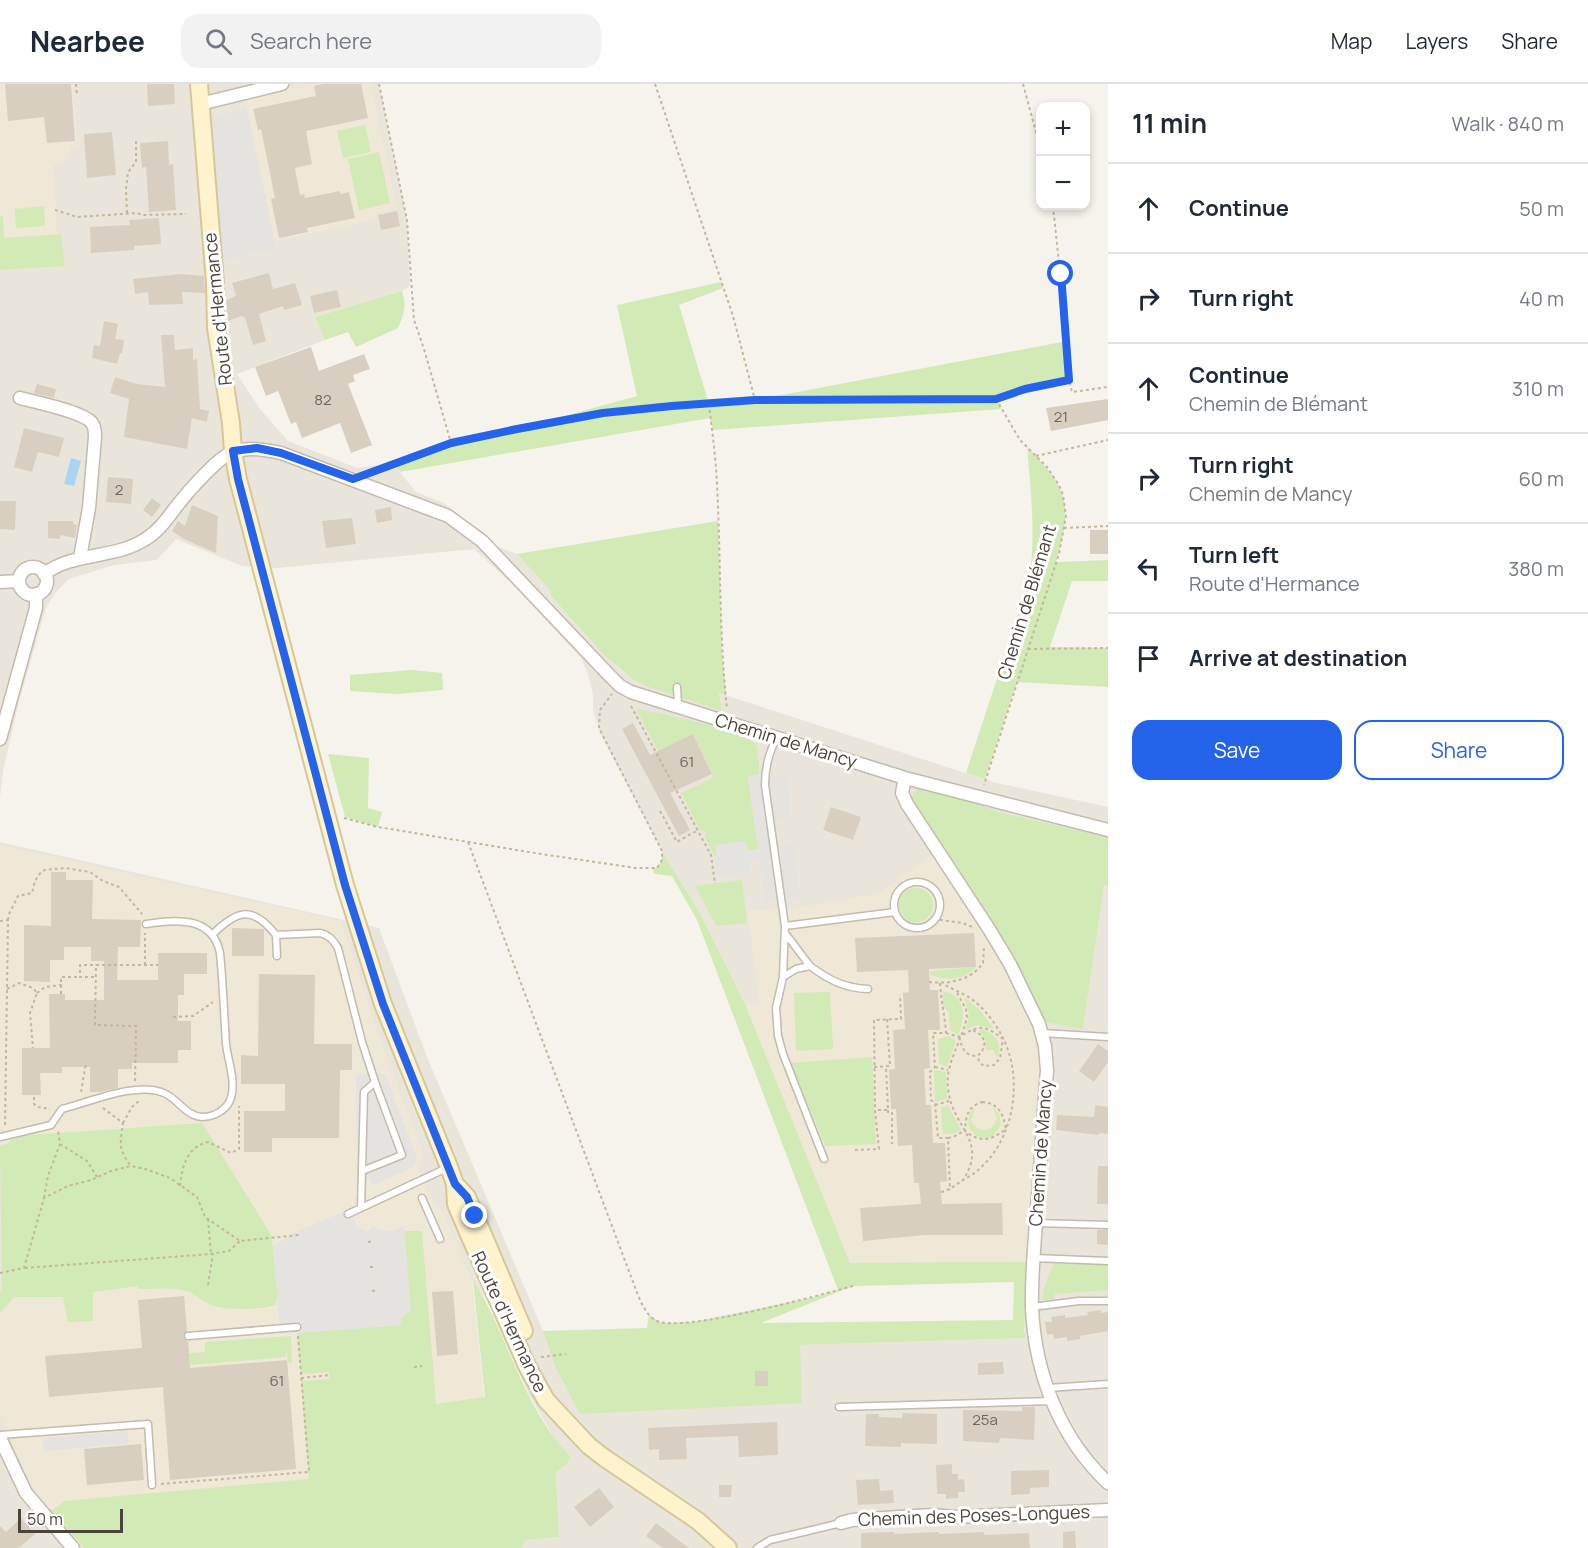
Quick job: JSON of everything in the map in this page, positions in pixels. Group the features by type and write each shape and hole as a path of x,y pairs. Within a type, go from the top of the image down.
{"main road":[{"name":"Route d'Hermance","path":"199,84 215,283 216,328 238,479 345,885 383,1004 449,1167 455,1184 456,1204 527,1366 546,1400 589,1446 606,1460 698,1521 728,1548"},
{"name":"Route d'Hermance","path":"455,1184 467,1197 535,1358 564,1419"}],"street":[{"path":"201,104 282,84"},
{"path":"20,398 80,416 91,422 94,427 89,508 80,558"},
{"name":"Chemin de Mancy","path":"233,451 257,448 281,453 448,516 482,541 609,675 631,692 905,777 902,793 907,804 989,928 1010,964 1041,1033 1047,1071 1034,1258 1032,1307 1035,1338 1052,1401 1071,1440 1093,1469 1108,1483"},
{"path":"44,574 80,558 123,550 146,540 162,525 202,477 233,451"},
{"path":"29,568 38,568 44,574 45,587 36,594 25,593 21,590 19,581 22,573 29,568"},
{"path":"0,582 19,581"},
{"path":"0,739 36,608 36,594"},
{"path":"905,777 1108,830"},
{"path":"0,1437 26,1493 73,1548"},
{"name":"Chemin des Poses-Longues","path":"841,1523 852,1520 932,1515 955,1517 1108,1510"}],"lane":[{"path":"677,687 678,707"},
{"path":"776,738 765,765 765,785 785,929 783,977 775,1017 780,1046 824,1159"},
{"path":"913,882 920,882 932,888 938,898 939,910 934,920 924,926 911,927 900,921 895,912 895,898 901,887 913,882"},
{"path":"785,929 895,912"},
{"path":"213,934 230,918 244,914 259,918 276,935 276,956"},
{"path":"2,1137 44,1128 54,1123 62,1109 135,1089 167,1094 188,1112 203,1117 212,1116 221,1111 232,1096 226,1047 220,952 213,934 184,921 146,924"},
{"path":"785,929 810,966 841,985 868,989"},
{"path":"276,935 320,933 326,935 338,948 362,1042 402,1155 362,1171"},
{"path":"783,977 796,969 810,966"},
{"path":"1041,1033 1108,1037"},
{"path":"361,1208 364,1092 375,1082"},
{"path":"348,1214 449,1167"},
{"path":"422,1198 440,1239"},
{"path":"1036,1223 1108,1225"},
{"path":"1034,1258 1108,1261"},
{"path":"1032,1307 1079,1301 1108,1301"},
{"path":"188,1336 297,1327"},
{"path":"1048,1388 1108,1384"},
{"path":"839,1407 1052,1401"},
{"path":"0,1437 148,1424 152,1485"},
{"path":"762,1547 770,1539 841,1523"}],"path":[{"path":"76,84 77,96"},
{"path":"379,84 407,220 414,320 451,443"},
{"path":"655,84 733,316 755,400"},
{"path":"1023,84 1036,130"},
{"path":"127,213 127,180 128,172 136,162 136,139"},
{"path":"55,210 77,217 127,213 186,214"},
{"path":"1053,210 1068,349 1066,365 1072,392 1108,387"},
{"path":"353,479 451,443 603,413 755,400 996,399 1025,389 1069,380"},
{"name":"Chemin de Blémant","path":"980,798 1059,554 1064,528 1065,504 1059,485 1047,467 1020,440 996,399"},
{"path":"709,404 717,486 722,652 729,723"},
{"path":"1036,456 1108,440"},
{"path":"1064,528 1108,526"},
{"path":"1028,649 1108,648"},
{"path":"631,692 628,700 714,861 715,884"},
{"path":"360,822 468,842 653,869 660,865 662,851 601,735 598,720 603,704"},
{"path":"660,811 676,842 698,830"},
{"path":"468,842 630,1274 649,1315 662,1323 693,1322 810,1298 853,1286"},
{"path":"2,1137 8,920 15,901 22,894 32,893 40,873 52,868 90,872 103,881 119,887 130,897 146,919 145,965"},
{"path":"0,921 8,920"},
{"path":"934,920 963,923 975,929"},
{"path":"929,982 962,980 976,971 984,960 983,942"},
{"path":"80,977 80,965 158,965"},
{"path":"96,965 95,1026 136,1026 135,1089"},
{"path":"61,994 62,977 96,977"},
{"path":"7,989 20,983 33,988 37,993"},
{"path":"941,983 966,996 985,1011 1003,1039 1010,1059 1014,1088 1012,1108 1006,1129 1002,1140 990,1158 972,1176 950,1190 941,1192"},
{"path":"941,983 941,1006 945,1013 946,1033"},
{"path":"33,1048 30,1013 37,993 45,987 62,986"},
{"path":"957,992 967,1013 964,1028 948,1070 948,1088 950,1100 974,1154 972,1164 963,1180"},
{"path":"172,1017 193,1016 223,994"},
{"path":"855,1150 879,1149 874,1067 874,1020 901,1019 900,995"},
{"path":"874,1067 890,1066 887,1019"},
{"path":"1003,1039 985,1027 972,1030 959,1037 946,1033 933,1033 935,1067 930,1072 931,1100 935,1105 938,1138 953,1137 964,1131 969,1111 982,1102 997,1106 1006,1129"},
{"path":"972,1030 981,1035 985,1042 982,1052 977,1056"},
{"path":"959,1037 965,1052 977,1056 984,1066 994,1065 1001,1054 1003,1039"},
{"path":"86,1063 80,1089 83,1096 123,1123"},
{"path":"886,1067 888,1113 892,1113 892,1144"},
{"path":"935,1067 948,1070"},
{"path":"131,1166 120,1148 123,1123 132,1107 149,1090"},
{"path":"180,1186 182,1169 187,1157 198,1146 208,1142 231,1153 239,1149 239,1103 232,1096"},
{"path":"34,1097 34,1104 37,1107 62,1109"},
{"path":"935,1105 950,1100"},
{"path":"877,1110 888,1110"},
{"path":"24,1268 48,1176 60,1144 58,1130 54,1123"},
{"path":"964,1131 985,1140 1006,1129"},
{"path":"948,1138 950,1190"},
{"path":"60,1144 87,1161 97,1177"},
{"path":"44,1198 68,1186 131,1166 170,1178 200,1200 205,1217 240,1241"},
{"path":"208,1219 209,1248 212,1254 208,1285"},
{"path":"0,1273 24,1268 212,1254 229,1251 240,1241 299,1235"},
{"path":"368,1242 373,1241"},
{"path":"370,1267 375,1267"},
{"path":"372,1291 377,1290"},
{"path":"152,1485 309,1472 297,1327"},
{"path":"535,1358 566,1354"},
{"path":"414,1367 422,1366"},
{"path":"301,1378 330,1375"}],"shaded area":[{"path":"0,84 379,84 407,220 410,286 402,291 315,317 325,340 237,374 260,409 288,441 357,468 395,463 416,492 444,503 496,546 517,554 592,642 631,678 722,710 719,693 993,782 1108,807 1108,837 1003,813 967,802 1007,949 1045,1022 1083,1028 1104,884 1108,885 1108,1548 520,1548 526,1540 559,1537 556,1472 568,1463 570,1456 557,1443 529,1395 488,1302 472,1280 491,1463 51,1512 84,1548 0,1548 0,842 379,928 427,1057 543,1331 556,1369 566,1388 802,1402 799,1345 1025,1338 1029,1263 850,1263 745,1004 700,913 662,851 601,735 593,710 589,677 581,658 508,580 474,549 277,568 242,566 176,539 157,560 114,565 69,579 55,593 46,608 20,698 3,771 0,798"},
{"path":"0,84 73,84 77,146 71,147 64,164 53,165 57,234 61,234 65,266 0,270 2,216 0,216"},
{"path":"303,84 370,84 397,208 375,213 376,219 275,241 245,98"},
{"path":"247,109 276,250 223,260 212,117"},
{"path":"759,774 771,778 788,776 791,817 774,819 778,847 795,845 800,897 765,902 759,860 749,861 750,872 717,876 715,845 746,841 748,851 758,849 748,776"},
{"path":"0,845 341,921 376,1028 423,1153 418,1170 434,1205 442,1211 472,1280 491,1463 65,1501 51,1511 29,1480 0,1413 0,1313 14,1297 63,1297 68,1322 93,1292 138,1286 138,1289 278,1298 270,1233 202,1123 0,1145"},
{"path":"932,855 986,932 1016,988 1037,1037 1041,1071 1029,1262 850,1263 745,1004 759,1002 748,911 815,905 879,893"},
{"path":"376,1072 386,1076 417,1158 413,1167 372,1186 370,1178 357,1178 356,1074"},
{"path":"351,1208 357,1227 367,1232 372,1226 381,1230 395,1231 404,1225 411,1311 401,1318 401,1325 280,1334 273,1247 294,1233"},
{"path":"128,1431 129,1444 44,1451 43,1438"}],"green space":[{"path":"365,125 371,152 343,158 337,131"},
{"path":"379,152 390,203 359,210 348,159"},
{"path":"44,206 45,226 16,228 15,209"},
{"path":"3,215 4,238 61,234 65,266 0,270 0,216"},
{"path":"721,282 723,288 679,305 709,404 755,400 1067,341 1066,365 1069,380 1025,389 996,399 1001,409 713,430 710,418 400,472 395,463 451,443 517,429 637,396 617,305"},
{"path":"402,291 404,310 398,328 356,347 348,332 325,340 315,317"},
{"path":"1027,447 1052,475 1064,498 1065,525 1056,562 1108,560 1108,581 1072,581 1050,647 1108,648 1108,687 1017,682 985,779 966,773 1029,581 1032,531"},
{"path":"718,521 722,652 726,695 719,693 722,711 646,686 631,678 605,656 517,554"},
{"path":"412,670 442,673 443,690 397,694 350,691 350,675"},
{"path":"636,709 718,728 756,744 759,774 748,776 758,849 747,851 746,841 715,845 717,855 714,855 704,836 707,834 704,830 701,831 681,793 711,779 713,775 694,735 658,751"},
{"path":"328,754 369,758 368,808 382,812 378,827 345,817"},
{"path":"923,786 1003,813 1108,837 1108,885 1104,885 1083,1029 1045,1022 1007,949 912,804 914,793"},
{"path":"662,851 700,913 745,1004 850,1263 1029,1262 1024,1330 1026,1338 800,1345 802,1403 580,1414 556,1369 543,1331 647,1328 649,1315 662,1323 693,1322 838,1290 697,920 672,876 654,874 653,869 660,864 662,859","holes":["1014,1282 1013,1320 761,1323 853,1286"]},
{"path":"742,880 747,923 716,926 695,886"},
{"path":"916,888 928,893 933,905 928,917 916,922 904,917 899,905 904,893"},
{"path":"976,967 966,975 955,978 930,975 930,971"},
{"path":"943,991 956,997 960,1002 963,1014 958,1035 950,1030 949,1012 943,1006"},
{"path":"830,992 833,1049 796,1051 794,993"},
{"path":"964,997 980,1010 994,1029 977,1025 966,1030 969,1015"},
{"path":"980,1029 991,1033 997,1041 999,1051 996,1061 997,1057 993,1050 985,1050 986,1040 979,1031"},
{"path":"949,1036 956,1041 947,1067 939,1063 938,1039"},
{"path":"872,1057 876,1144 825,1146 791,1063"},
{"path":"934,1070 946,1072 947,1099 935,1102"},
{"path":"948,1105 961,1130 954,1134 943,1134 941,1108"},
{"path":"992,1106 999,1114 1001,1125 993,1136 985,1138 978,1136 972,1132 968,1124 970,1112 975,1108 971,1120 977,1128 986,1130 996,1122 997,1117"},
{"path":"202,1123 270,1233 278,1298 275,1305 254,1309 220,1307 211,1305 184,1290 138,1289 137,1286 93,1292 93,1321 68,1322 63,1297 14,1297 0,1313 0,1291 2,1291 0,1145 7,1144 15,1136"},
{"path":"404,1231 422,1231 436,1404 485,1397 473,1280 497,1324 540,1416 570,1456 568,1463 556,1472 559,1537 526,1540 520,1548 84,1548 51,1511 65,1501 309,1479 301,1381 330,1379 329,1372 301,1374 297,1333 401,1325"},
{"path":"1054,1263 1108,1264 1108,1290 1055,1294 1053,1299 1042,1300"},
{"path":"291,1336 292,1363 288,1363 286,1347 286,1357 190,1365 189,1353 205,1352 205,1342"}],"water":[{"path":"71,458 81,461 74,486 64,484"}],"building":[{"path":"5,84 71,84 75,141 47,143 44,117 8,121"},
{"path":"147,84 174,84 175,104 148,106"},
{"path":"361,84 368,118 306,131 312,164 295,168 300,195 304,194 305,198 340,191 340,194 349,192 355,218 307,228 308,232 279,238 271,199 275,198 261,129 258,130 253,109 316,96 314,86"},
{"path":"112,132 116,175 87,178 84,134"},
{"path":"168,141 169,165 173,164 176,210 149,212 146,167 142,168 140,143"},
{"path":"397,211 400,226 381,230 378,215"},
{"path":"159,218 161,244 134,246 134,250 91,253 90,227 130,225 129,220"},
{"path":"269,273 273,289 295,283 302,305 284,310 283,306 259,314 266,341 253,345 245,318 242,316 228,321 226,300 236,296 232,283"},
{"path":"181,274 204,276 205,293 182,292 183,304 149,305 148,292 135,294 133,279"},
{"path":"337,290 341,307 314,313 310,296"},
{"path":"104,321 118,324 115,339 124,340 122,354 120,353 117,364 92,358 94,345 100,346"},
{"path":"161,335 174,335 175,350 193,348 193,360 197,359 200,409 209,411 207,422 192,418 187,449 124,437 129,399 110,393 115,377 137,384 165,387"},
{"path":"311,347 319,371 364,354 370,369 353,375 355,381 348,384 372,445 351,453 340,423 302,438 296,422 291,424 278,391 266,396 255,367"},
{"path":"37,384 56,389 54,398 34,393"},
{"path":"1108,399 1108,420 1051,431 1046,408"},
{"path":"24,428 64,438 59,457 38,452 32,472 14,467"},
{"path":"108,477 133,479 131,504 106,502"},
{"path":"152,498 161,505 152,517 143,510"},
{"path":"0,501 16,501 15,530 0,529"},
{"path":"192,505 218,516 216,553 172,531 178,521 185,526"},
{"path":"391,507 392,520 377,523 375,510"},
{"path":"352,518 356,544 326,548 322,521"},
{"path":"48,521 73,521 73,524 77,525 75,538 60,535 60,539 48,538"},
{"path":"1090,530 1108,530 1108,554 1090,554"},
{"path":"633,723 650,755 693,734 712,774 670,793 690,830 679,836 622,729"},
{"path":"831,807 861,817 853,840 823,830"},
{"path":"51,872 66,872 66,880 93,880 92,919 141,920 140,947 118,947 117,980 158,980 158,953 207,953 207,974 184,974 184,995 178,995 178,1021 191,1021 191,1050 178,1050 178,1063 132,1063 132,1069 118,1069 118,1088 100,1092 90,1092 90,1067 62,1067 62,1073 40,1073 41,1095 22,1095 22,1048 50,1048 49,994 65,994 65,1000 104,1000 104,961 91,961 91,947 64,947 64,960 50,960 50,982 24,981 24,925 51,926"},
{"path":"232,928 264,929 264,956 232,956"},
{"path":"974,933 976,967 929,969 930,990 938,990 940,1030 928,1030 930,1068 924,1069 926,1105 931,1105 933,1143 945,1143 947,1181 940,1182 942,1204 1002,1203 1003,1235 924,1235 863,1241 860,1208 921,1204 919,1183 914,1183 912,1145 898,1146 896,1109 891,1109 889,1070 895,1069 893,1030 905,1029 903,993 909,992 908,970 857,972 855,938"},
{"path":"259,974 315,975 314,1044 352,1044 352,1070 340,1070 339,1138 272,1138 272,1152 244,1152 244,1111 285,1111 285,1084 241,1084 241,1055 258,1056"},
{"path":"1098,1044 1108,1051 1108,1062 1094,1082 1079,1071"},
{"path":"1095,1105 1108,1107 1108,1134 1056,1130 1057,1115 1094,1117"},
{"path":"1098,1166 1108,1166 1108,1204 1097,1204"},
{"path":"1097,1230 1108,1230 1108,1245 1097,1244"},
{"path":"453,1291 458,1354 437,1356 432,1292"},
{"path":"184,1296 187,1331 183,1336 188,1341 190,1368 287,1360 296,1469 170,1480 163,1387 49,1397 45,1356 142,1348 138,1300"},
{"path":"1101,1310 1101,1313 1108,1312 1108,1331 1067,1341 1067,1337 1054,1339 1053,1334 1047,1335 1045,1322 1052,1322 1051,1317 1088,1315 1087,1312"},
{"path":"1003,1362 1004,1374 978,1375 978,1363"},
{"path":"755,1371 768,1371 768,1386 755,1386"},
{"path":"1022,1407 1035,1407 1034,1440 1000,1438 999,1443 963,1441 963,1410 1022,1411"},
{"path":"903,1413 937,1414 937,1444 901,1443 901,1447 865,1446 866,1414 902,1418"},
{"path":"777,1422 778,1455 739,1457 738,1436 686,1438 687,1459 659,1460 659,1449 649,1450 648,1428"},
{"path":"141,1444 144,1480 87,1485 84,1449"},
{"path":"952,1464 952,1474 958,1474 958,1480 964,1479 965,1492 958,1492 958,1498 946,1499 946,1494 937,1494 936,1465"},
{"path":"1049,1470 1049,1487 1030,1488 1030,1494 1011,1495 1011,1471"},
{"path":"879,1479 880,1491 893,1490 894,1503 858,1505 856,1480"},
{"path":"719,1485 732,1485 731,1497 719,1497"},
{"path":"599,1488 614,1507 590,1527 574,1507"},
{"path":"21,1518 35,1534 19,1548 0,1548 0,1526 6,1532"},
{"path":"656,1523 689,1548 663,1548 646,1536"},
{"path":"1075,1531 1076,1548 1063,1548 1063,1532"},
{"path":"894,1532 894,1534 939,1532 939,1534 984,1532 984,1535 1029,1533 1030,1548 861,1548 861,1533"}],"route":[{"path":"475,1216 467,1197 455,1184 406,1064 383,1004 345,885 238,479 233,451 257,448 281,453 353,479 451,443 603,413 755,400 996,399 1025,389 1069,380 1066,365 1068,349 1061,274"}]}
